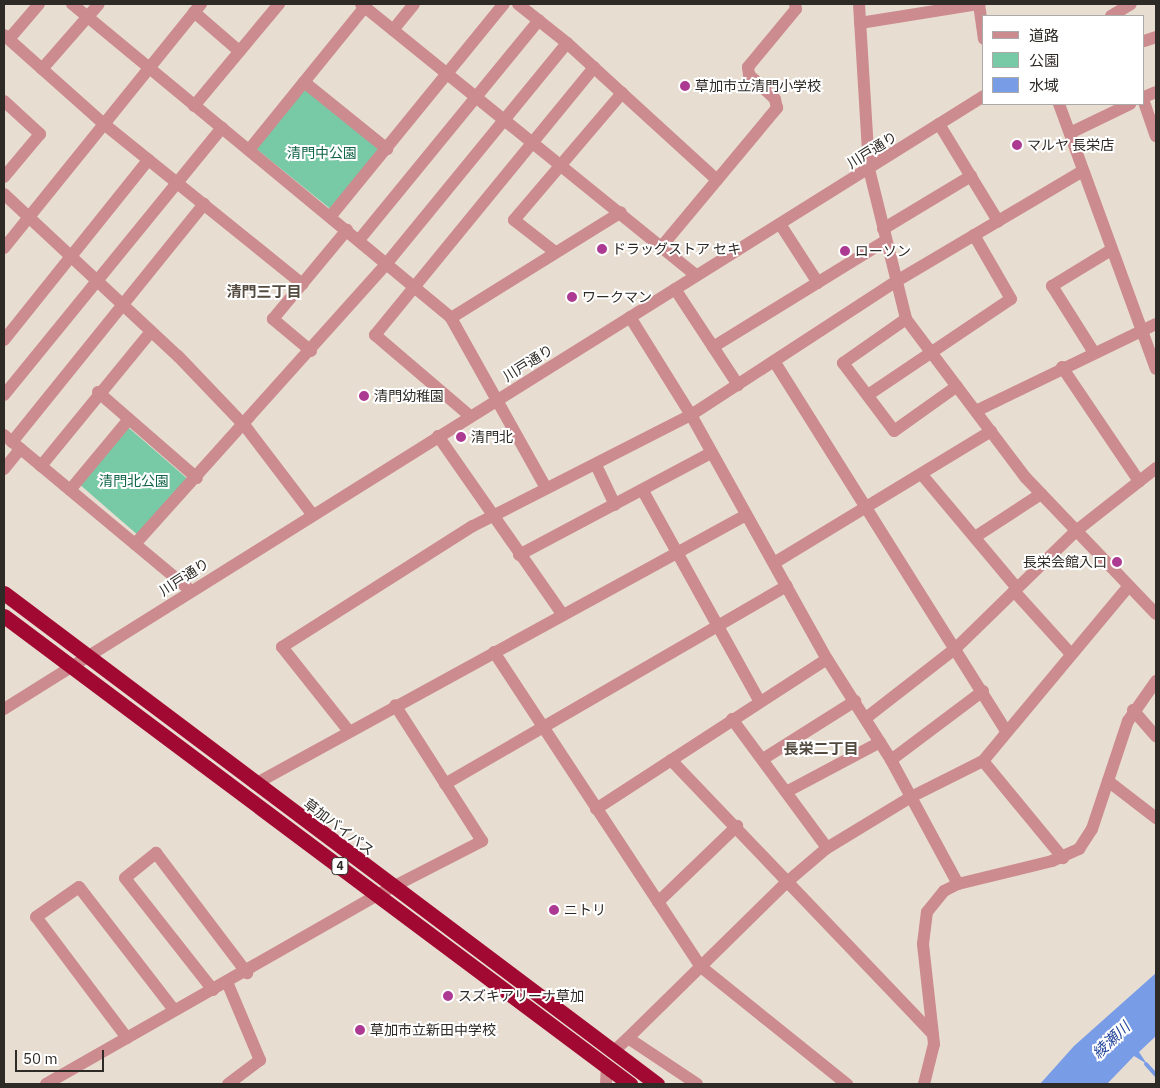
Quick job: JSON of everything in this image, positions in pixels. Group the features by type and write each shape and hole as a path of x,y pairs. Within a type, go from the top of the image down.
{"highway":[{"name":"草加バイパス","path":"4,594 394,889 657,1084"},
{"name":"4","path":"4,616 379,894 630,1084"}],"street":[{"path":"40,4 6,37 104,124 302,284"},
{"path":"72,4 148,69 388,263 451,318 546,488"},
{"path":"42,69 99,4"},
{"path":"194,106 279,4"},
{"path":"393,30 414,4"},
{"path":"330,217 449,75 504,4"},
{"path":"518,4 567,43 716,180"},
{"path":"662,246 777,108 775,99 749,75 748,67 796,10 795,4"},
{"path":"859,4 869,169 883,229 884,242 906,319 1041,494 1156,614"},
{"path":"860,23 979,4 982,25"},
{"path":"1112,15 1129,4"},
{"path":"249,150 363,5 621,212 696,275"},
{"path":"4,248 198,8 239,51"},
{"path":"359,240 539,20"},
{"path":"135,544 246,426 388,263 567,43"},
{"path":"470,416 375,335 413,285 594,67"},
{"path":"304,82 387,149"},
{"path":"555,252 514,220 622,93"},
{"name":"川戸通り","path":"4,709 190,590 982,97"},
{"path":"4,101 40,134 4,177"},
{"path":"1058,105 1070,133 1138,329 1156,369"},
{"path":"1070,133 1128,105"},
{"path":"1145,105 1156,136"},
{"path":"939,124 998,221"},
{"path":"4,395 222,128"},
{"path":"4,340 148,160"},
{"path":"348,730 282,647 493,515 596,465 691,415 895,282 1083,171"},
{"path":"883,229 971,176"},
{"path":"4,194 99,281 246,426 312,514"},
{"path":"4,469 12,442 204,204"},
{"path":"451,318 621,212"},
{"path":"780,224 818,282"},
{"path":"310,351 273,319 347,230"},
{"path":"868,395 929,350 1011,299 974,235"},
{"path":"713,347 884,242"},
{"path":"1094,352 1052,286 1111,250"},
{"path":"676,289 738,385"},
{"path":"630,318 691,415 827,659 891,760 958,884"},
{"path":"906,319 843,363 894,431 957,386"},
{"path":"976,411 1138,329 1156,324"},
{"path":"41,466 98,392 150,333"},
{"path":"774,361 1006,730"},
{"path":"1062,367 1140,481"},
{"path":"98,392 197,478"},
{"path":"70,490 129,419"},
{"path":"774,563 923,476 991,431"},
{"path":"438,436 519,555 563,615"},
{"path":"12,442 190,590"},
{"path":"519,555 711,453"},
{"path":"596,465 615,505"},
{"path":"866,718 956,648 1076,531 1156,468"},
{"path":"923,476 1070,653"},
{"path":"642,491 760,702"},
{"path":"975,537 1041,494"},
{"path":"255,784 348,730 677,554 746,514"},
{"path":"445,784 542,726 787,586"},
{"path":"614,1051 787,882 827,848 911,797 983,760 1070,653 1129,586"},
{"path":"494,652 700,966 847,1084"},
{"path":"596,809 827,659"},
{"path":"924,1084 932,1063 933,1034 924,923 934,901 958,884 1063,858 1086,840 1133,710 1156,681"},
{"path":"891,760 983,691"},
{"path":"763,758 855,701"},
{"path":"46,1084 174,1010 247,973 379,894 394,889 482,841 395,706"},
{"path":"1133,710 1156,736"},
{"path":"732,719 788,791 827,848"},
{"path":"788,791 880,742"},
{"path":"671,760 737,826 787,882 933,1034"},
{"path":"983,760 1063,858"},
{"path":"1108,781 1155,814"},
{"path":"658,902 737,826"},
{"path":"214,990 125,878 156,853 247,973"},
{"path":"126,1038 36,917 79,887 174,1010"},
{"path":"227,982 260,1060 228,1084"},
{"path":"628,1038 697,1084"},
{"path":"606,1084 607,1067"}],"green space":[{"name":"清門中公園","path":"305,88 381,150 332,210 256,149"},
{"name":"清門北公園","path":"129,428 187,479 138,535 80,485"}],"water":[{"name":"綾瀬川","path":"1156,973 1156,1036 1139,1052 1147,1064 1134,1056 1107,1084 1040,1084 1074,1046"}],"waterway":[{"path":"1146,1064 1156,1075"}],"place":[{"name":"草加市立清門小学校","path":"685,86"},
{"name":"マルヤ 長栄店","path":"1017,145"},
{"name":"ドラッグストア セキ","path":"602,249"},
{"name":"ローソン","path":"845,251"},
{"name":"ワークマン","path":"572,297"},
{"name":"清門幼稚園","path":"364,396"},
{"name":"清門北","path":"461,437"},
{"name":"長栄会館入口","path":"1117,562"},
{"name":"ニトリ","path":"554,910"},
{"name":"スズキアリーナ草加","path":"448,996"},
{"name":"草加市立新田中学校","path":"360,1030"}],"district":[{"name":"清門三丁目","path":"264,292"},
{"name":"長栄二丁目","path":"821,749"}]}
